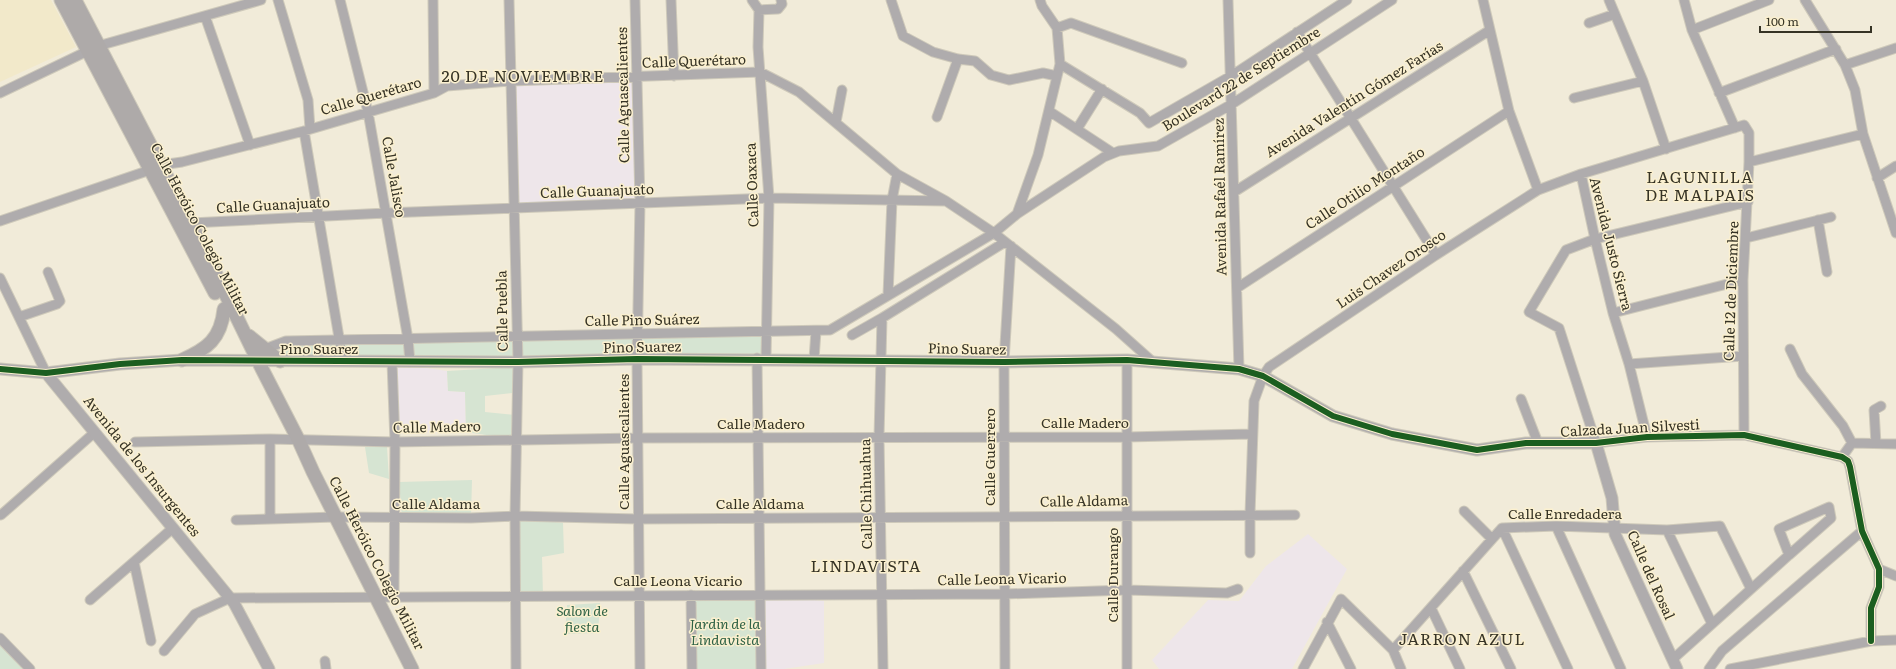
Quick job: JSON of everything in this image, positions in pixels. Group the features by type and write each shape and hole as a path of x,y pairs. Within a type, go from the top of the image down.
{"main road":[{"name":"Calle Heróico Colegio Militar","path":"61,0 93,48 156,167 223,301 297,440 412,669"},
{"name":"Calle Heróico Colegio Militar","path":"75,0 93,48"},
{"name":"Calle Heróico Colegio Militar","path":"156,167 191,223 223,301 246,334 255,361"},
{"path":"182,360 202,350 216,338 223,320 223,301"},
{"path":"246,334 280,361"}],"street":[{"path":"0,93 93,48 205,16 231,4 261,0"},
{"path":"278,0 308,100 307,130 318,216 343,361"},
{"name":"Calle Jalisco","path":"340,0 368,112 408,339 410,362"},
{"path":"433,0 434,93"},
{"name":"Calle Puebla","path":"509,0 518,362 515,516 516,669"},
{"name":"Calle Aguascalientes","path":"635,0 640,203 638,358 638,596 640,669"},
{"path":"671,0 674,76"},
{"path":"752,0 759,10 778,9 782,4 781,0"},
{"path":"891,0 903,36 933,52 958,59 975,60 991,75 1010,80 1043,73 1058,76"},
{"path":"994,233 1017,214 1038,155 1058,76 1060,64 1057,28 1042,6 1040,0"},
{"name":"Avenida Rafaél Ramírez","path":"1228,0 1239,369"},
{"name":"Boulevard 22 de Septiembre","path":"1102,89 1140,113 1149,123 1231,76 1347,0"},
{"name":"Boulevard 22 de Septiembre","path":"1017,214 1104,157 1118,151 1158,146 1232,104 1392,0"},
{"path":"1483,0 1509,111 1538,190"},
{"path":"1609,0 1643,81 1666,149"},
{"path":"1580,174 1735,128 1692,30 1684,0"},
{"path":"1692,30 1769,0"},
{"path":"1805,0 1836,49 1855,90 1863,134 1896,234"},
{"name":"Calle Oaxaca","path":"759,10 758,47 769,198 766,332 761,358 758,438 761,669"},
{"path":"1589,23 1614,14"},
{"path":"205,16 250,144"},
{"path":"1057,28 1072,23 1182,63"},
{"name":"Avenida Valentín Gómez Farías","path":"1234,192 1490,30"},
{"path":"1297,32 1436,255"},
{"path":"1845,66 1896,48"},
{"path":"1719,93 1836,49"},
{"path":"937,117 958,59"},
{"path":"1060,64 1102,89 1077,129"},
{"name":"Calle Querétaro","path":"0,221 156,167 182,162 307,130 434,93 447,86 511,81 760,72 799,92 897,174 946,201"},
{"path":"1574,98 1643,81"},
{"path":"836,122 842,90"},
{"path":"1049,111 1113,153"},
{"name":"Calle Otilio Montaño","path":"1237,288 1509,111"},
{"name":"Calle 12 de Diciembre","path":"1735,128 1744,125 1749,133 1750,162 1743,280 1744,435"},
{"path":"1750,162 1863,134"},
{"path":"1877,178 1896,166"},
{"path":"888,295 892,200 897,174"},
{"name":"Avenida Justo Sierra","path":"1538,190 1580,174 1613,313 1629,364 1646,437"},
{"name":"Luis Chavez Orosco","path":"1263,376 1269,367 1436,255 1538,190"},
{"name":"Calle Guanajuato","path":"191,223 386,213 769,198 946,201"},
{"path":"946,201 994,233 1116,329 1153,362"},
{"path":"1596,443 1559,328 1529,312 1566,250 1595,239 1748,202"},
{"path":"1746,238 1831,217"},
{"path":"1818,220 1827,272"},
{"name":"Calle Pino Suárez","path":"265,349 286,341 830,330 994,233"},
{"path":"852,335 1008,244"},
{"name":"Calle Guerrero","path":"1005,669 1004,362 1008,244"},
{"path":"19,317 57,304 60,301 48,272"},
{"name":"Avenida de los Insurgentes","path":"0,278 46,373 230,598 269,669"},
{"path":"1613,313 1743,280"},
{"name":"Calle Chihuahua","path":"882,318 880,517 883,669"},
{"path":"814,359 816,331"},
{"path":"1790,350 1802,374 1843,426 1852,443"},
{"path":"1629,364 1743,356"},
{"name":"Pino Suarez","path":"0,369 46,373 120,364 182,360 518,362 638,358 761,358 1004,362 1127,360 1239,369"},
{"name":"Calle Durango","path":"1127,360 1127,669"},
{"path":"392,362 395,442 394,596"},
{"name":"Calzada Juan Silvesti","path":"1239,369 1263,376 1333,416 1392,434 1476,450 1538,443 1596,443 1646,437 1744,435 1842,457"},
{"path":"1250,553 1254,401 1263,376"},
{"path":"1521,399 1538,443"},
{"path":"1876,444 1874,410 1881,406"},
{"path":"1,515 95,432"},
{"name":"Calle Madero","path":"135,442 270,439 395,442 638,438 1127,437 1252,434"},
{"path":"270,439 270,518"},
{"name":"Calle del Rosal","path":"1596,443 1612,498 1615,534 1675,664"},
{"path":"1852,443 1896,444"},
{"path":"1852,443 1842,457 1848,461 1850,467 1862,532 1879,569 1879,587 1871,608 1871,641"},
{"path":"1675,664 1712,624 1831,518 1829,507 1779,530 1789,555"},
{"path":"1464,511 1492,539"},
{"name":"Calle Aldama","path":"236,520 270,518 471,518 515,516 758,518 1250,514 1295,515"},
{"path":"1556,526 1621,669"},
{"name":"Calle Enredadera","path":"1393,650 1502,528 1556,526 1667,530 1720,526 1751,589"},
{"path":"90,600 173,528"},
{"path":"1502,528 1568,669"},
{"path":"1667,530 1712,624"},
{"path":"1709,669 1722,651 1862,532"},
{"path":"134,562 151,641"},
{"path":"1879,569 1896,576"},
{"path":"1463,571 1511,669"},
{"name":"Calle Leona Vicario","path":"230,598 760,594 1005,594 1127,590 1227,593 1238,589"},
{"path":"691,595 692,669"},
{"path":"164,651 195,614 230,598"},
{"path":"1303,669 1327,622 1341,599 1393,650 1401,669"},
{"path":"1431,608 1460,669"},
{"path":"1327,622 1351,669"},
{"path":"0,638 30,669"},
{"path":"1730,669 1871,641 1894,640"}],"shaded area":[{"path":"0,0 51,0 76,47 0,82"},
{"path":"636,77 640,203 514,208 511,81"},
{"path":"393,363 447,371 448,391 465,392 466,432 395,433"},
{"path":"1308,534 1347,569 1292,669 1159,669 1152,660 1208,600 1239,601 1266,566"},
{"path":"758,595 824,601 824,663 784,669 760,669"}],"green space":[{"path":"766,332 766,358 285,361 286,341"},
{"path":"515,367 512,393 485,396 485,412 515,415 514,439 466,432 465,392 448,391 447,371"},
{"path":"365,447 387,447 389,479 369,473"},
{"path":"472,480 471,517 402,517 399,482"},
{"path":"515,517 563,523 564,553 542,557 543,596 516,596"},
{"name":"Jardin de la Lindavista","path":"691,595 758,595 760,669 692,669"},
{"name":"Salon de fiesta","path":"600,603 598,633 565,634 567,605"},
{"path":"0,642 25,669 0,669"}],"cycle path":[{"path":"0,369 46,373 120,364 182,360 518,362 637,359 1004,362 1127,360 1239,369 1263,376 1333,416 1392,434 1477,450 1526,443 1596,443 1647,437 1744,435 1842,457 1848,461 1862,531 1879,569 1879,587 1871,608 1871,641"}],"district":[{"name":"20 DE NOVIEMBRE","path":"523,76"},
{"name":"LAGUNILLA DE MALPAIS","path":"1700,186"},
{"name":"LINDAVISTA","path":"866,566"},
{"name":"JARRON AZUL","path":"1462,639"}]}
